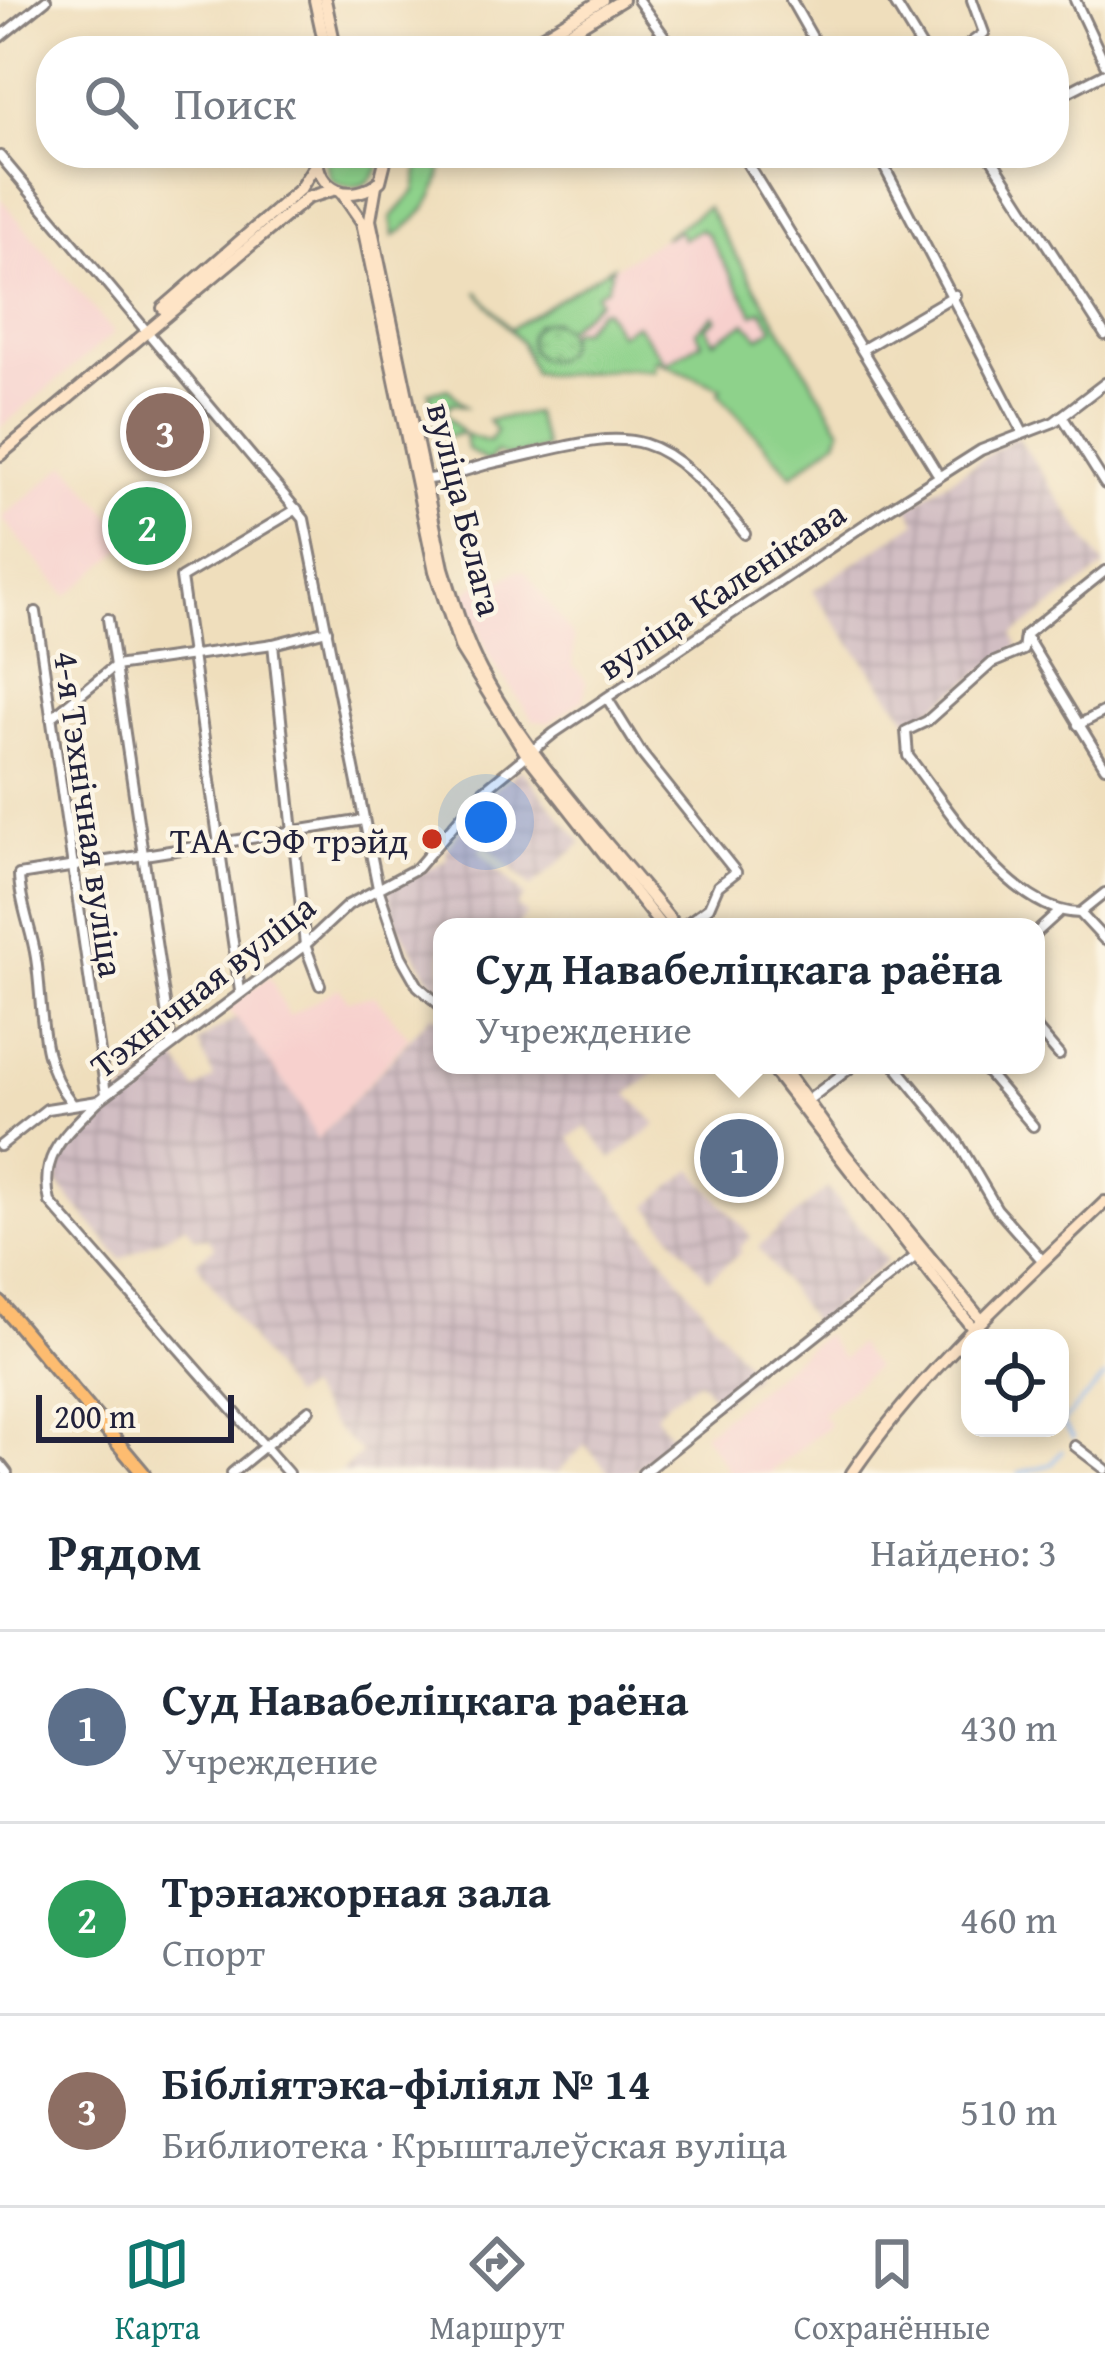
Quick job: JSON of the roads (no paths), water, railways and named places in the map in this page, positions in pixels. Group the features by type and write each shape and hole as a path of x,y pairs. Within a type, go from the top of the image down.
{"main road":[{"path":"0,1303 143,1473"}],"street":[{"path":"0,37 46,0"},
{"path":"315,0 323,36"},
{"path":"325,0 333,36"},
{"path":"543,36 602,0"},
{"path":"563,36 622,0"},
{"path":"638,0 664,36"},
{"path":"791,0 811,36"},
{"path":"893,0 916,36"},
{"path":"972,0 984,33 980,36"},
{"path":"1075,0 1105,64"},
{"path":"1069,91 1105,74"},
{"path":"0,156 304,519 378,888 408,968 433,1000"},
{"path":"144,332 300,189 312,168"},
{"name":"вуліца Белага","path":"323,168 362,222 435,571 452,625 483,690 655,918"},
{"path":"0,455 307,198 363,192 376,184 383,168"},
{"path":"750,168 939,476"},
{"path":"885,168 1022,431"},
{"path":"998,168 1105,335"},
{"name":"вуліца Белага","path":"376,184 370,220 424,479 460,622 482,672 531,752 671,918"},
{"path":"863,350 955,295"},
{"name":"вуліца Каленікава","path":"531,752 939,476 1022,431 1062,416 1105,383"},
{"path":"1062,416 1105,484"},
{"path":"424,479 630,438 677,457 701,478 745,534"},
{"path":"241,991 181,578 297,509"},
{"path":"1105,572 1025,635 1023,650 992,663 928,721 906,731 908,756 1006,877 1058,913 1080,913 1105,892"},
{"name":"4-я Тэхнічная вуліца","path":"36,612 102,1097"},
{"path":"108,620 170,1043"},
{"path":"50,719 115,666 273,644 327,630"},
{"path":"1025,635 1105,767"},
{"path":"273,644 305,945 320,985"},
{"path":"607,698 642,754 736,872 718,886 710,907 693,918"},
{"path":"1078,725 1105,711"},
{"name":"Тэхнічная вуліца","path":"0,1146 47,1108 102,1097 305,945 331,918 417,868 482,792 531,752"},
{"path":"72,1103 56,1084 45,1052 36,957 19,875 364,820"},
{"path":"1045,925 1058,913"},
{"path":"1080,913 1105,940"},
{"path":"1045,1039 1059,1055"},
{"path":"777,1074 978,1326"},
{"path":"786,1074 803,1104 916,1256 978,1326"},
{"path":"803,1104 842,1074"},
{"path":"902,1074 957,1141 997,1209 1043,1261"},
{"path":"989,1074 1033,1126"},
{"path":"102,1097 61,1139 46,1164 50,1202 118,1273 288,1473"},
{"path":"852,1473 876,1436 978,1326 1105,1202"},
{"path":"643,1473 916,1256"},
{"path":"232,1473 309,1410"},
{"path":"1075,1446 1105,1469"},
{"path":"0,1464 7,1473"}],"waterway":[{"path":"1074,1438 1062,1422 1105,1377"},
{"path":"1019,1473 1052,1464 1062,1451"}],"place":[{"name":"Бібліятэка-філіял № 14","path":"165,432"},
{"name":"Трэнажорная зала","path":"147,526"},
{"name":"ТАА СЭФ трэйд","path":"432,839"},
{"name":"Суд Навабеліцкага раёна","path":"739,1158"}]}
